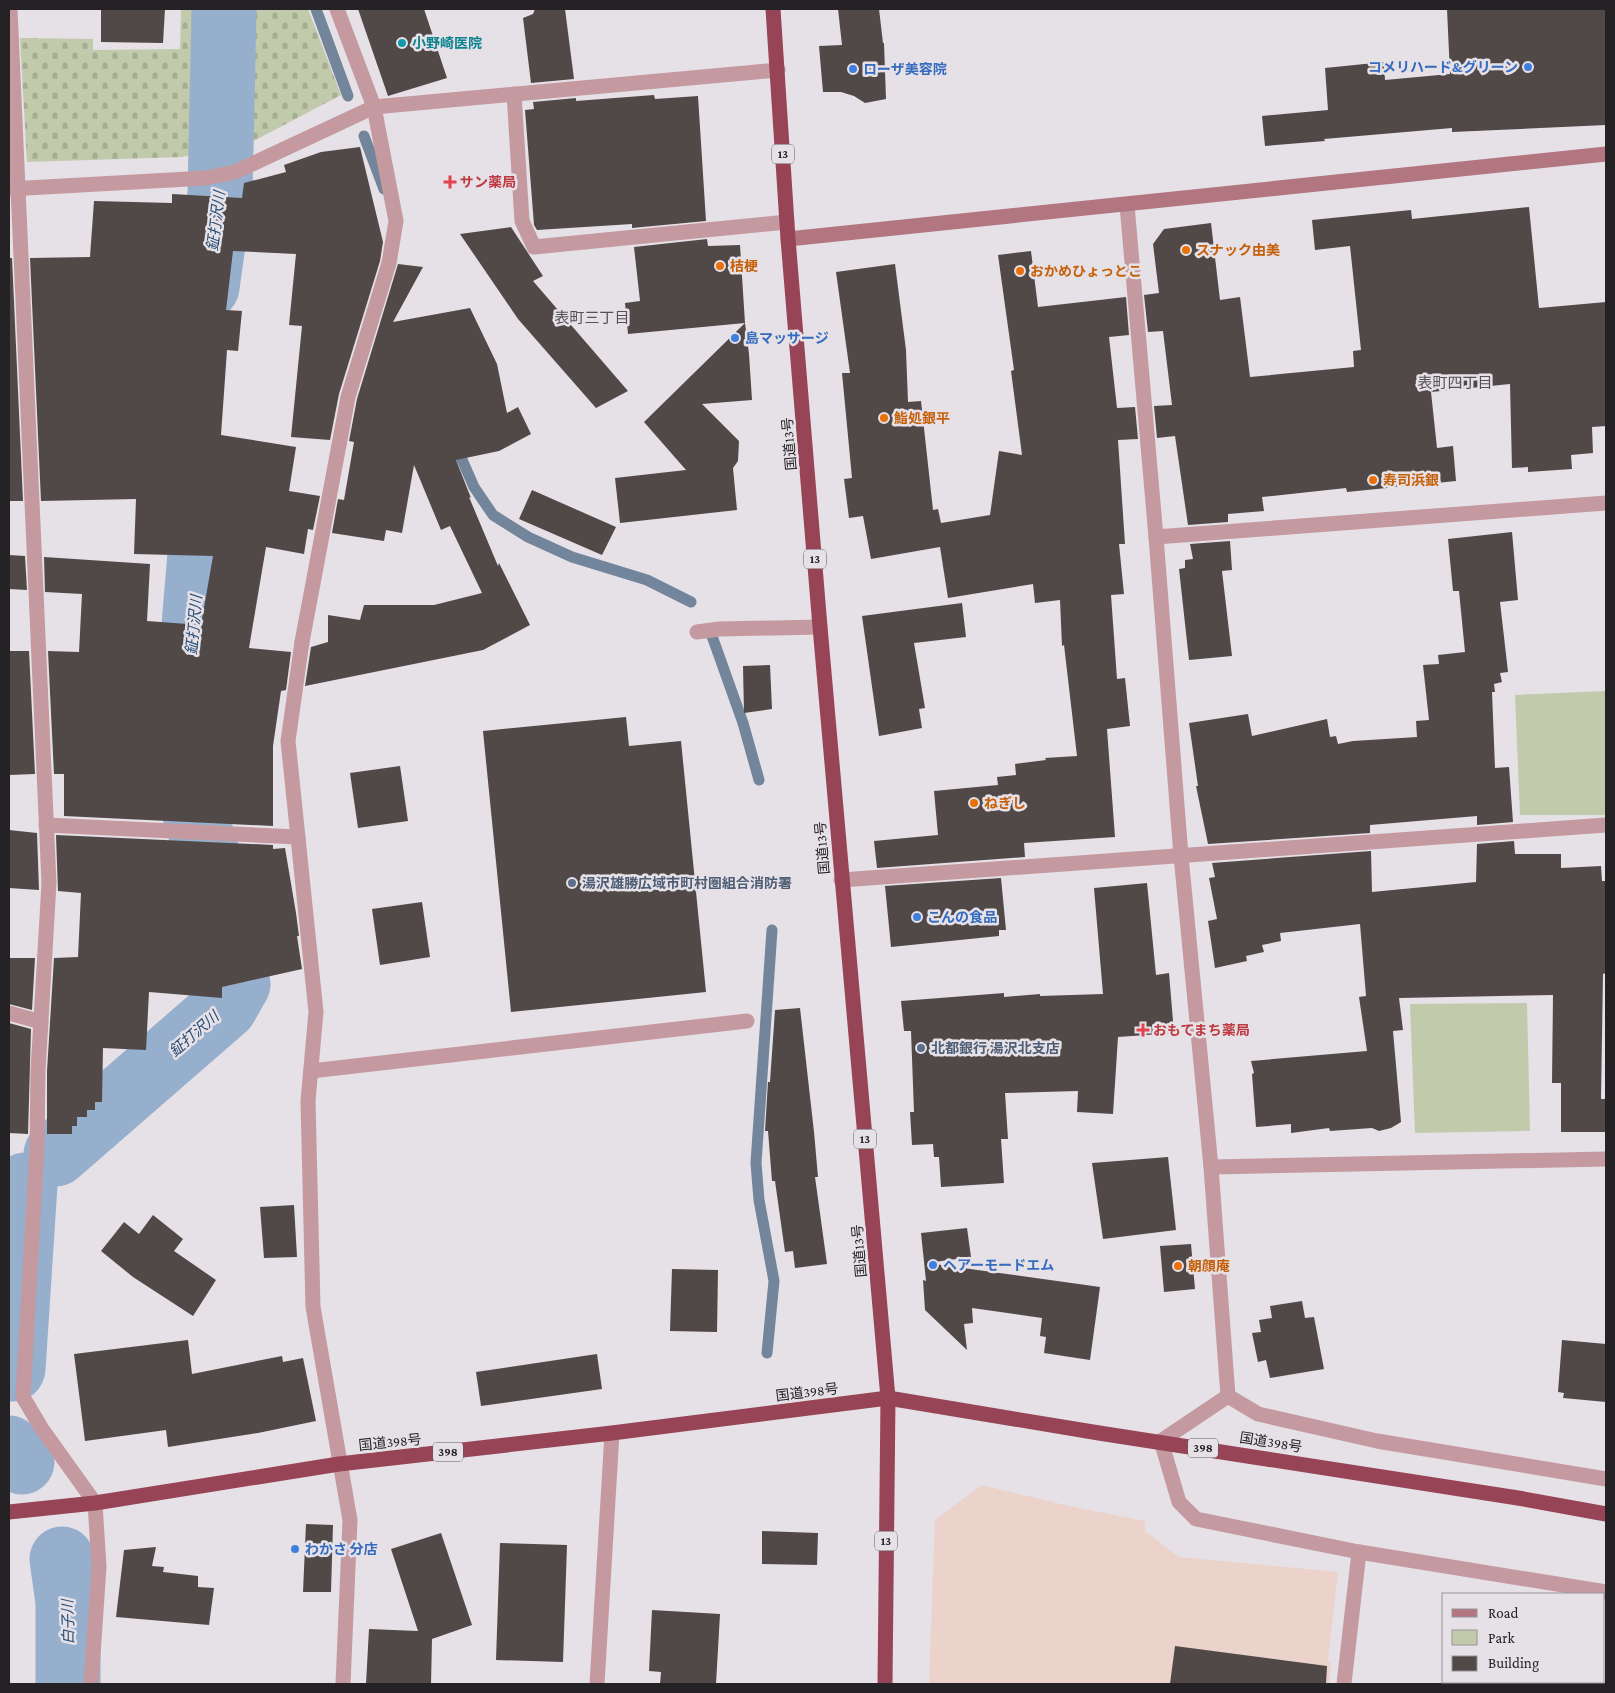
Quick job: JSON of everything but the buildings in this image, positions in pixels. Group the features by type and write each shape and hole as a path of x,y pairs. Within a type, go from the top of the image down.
{"highway":[{"name":"国道13号","path":"773,9 788,239 820,627 888,1398 885,1684"},
{"name":"国道398号","path":"9,1512 95,1503 339,1464 612,1433 888,1398 1518,1498 1606,1514"}],"street":[{"path":"10,9 13,188 49,882 38,1071 37,1147 16,1398 42,1429 95,1503 99,1567 91,1684"},
{"path":"337,9 374,107 396,221 389,263 348,397 302,642 288,741 316,1012 308,1102 313,1307 350,1520 343,1684"},
{"path":"13,188 206,178 235,172 374,107 778,70"},
{"path":"514,94 522,221 534,247 788,222"},
{"path":"788,239 1606,154"},
{"path":"1127,205 1181,856 1211,1167 1228,1396"},
{"path":"1156,537 1606,503"},
{"path":"697,632 719,629 820,627"},
{"path":"46,825 298,837"},
{"path":"841,880 1606,825"},
{"path":"9,1013 41,1022"},
{"path":"311,1071 747,1020"},
{"path":"1211,1167 1606,1159"},
{"path":"1228,1396 1161,1441 1179,1502 1196,1519 1359,1552 1606,1592"},
{"path":"1228,1396 1258,1414 1377,1442 1606,1479"},
{"path":"597,1684 612,1433"},
{"path":"1344,1684 1359,1552"}],"shaded area":[{"path":"9,1179 16,1179 9,1276"},
{"path":"982,1485 1069,1506 1145,1521 1145,1531 1179,1557 1338,1572 1328,1660 1331,1664 1329,1684 929,1684 935,1520"}],"green space":[{"path":"181,9 215,9 210,151 182,157 27,162 20,38 93,39 93,50 180,49"},
{"path":"231,9 308,9 341,95 240,148 230,150"},
{"path":"1606,691 1606,815 1520,815 1515,695"},
{"path":"1527,1003 1530,1131 1415,1133 1410,1004"}],"waterway":[{"name":"鉦打沢川","path":"207,287 220,194 224,9"},
{"path":"316,9 348,96"},
{"path":"364,136 384,189"},
{"path":"456,446 474,487 493,515 528,537 572,557 647,580 691,602"},
{"name":"鉦打沢川","path":"56,1154 225,1007 238,984 224,906 186,786 183,756 201,542 198,467"},
{"path":"712,636 743,723 759,780"},
{"path":"767,1353 774,1281 759,1200 756,1163 772,930"},
{"name":"鉦打沢川","path":"13,1369 25,1185"},
{"name":"白子川","path":"9,1448 22,1462"},
{"name":"白子川","path":"62,1559 68,1602 68,1684"}],"place":[{"name":"小野崎医院","path":"402,43"},
{"name":"コメリハード&グリーン","path":"1528,67"},
{"name":"ローザ美容院","path":"853,69"},
{"name":"サン薬局","path":"450,182"},
{"name":"スナック由美","path":"1186,250"},
{"name":"桔梗","path":"720,266"},
{"name":"おかめひょっとこ","path":"1020,271"},
{"name":"島マッサージ","path":"735,338"},
{"name":"鮨処銀平","path":"884,418"},
{"name":"寿司浜銀","path":"1373,480"},
{"name":"ねぎし","path":"974,803"},
{"name":"湯沢雄勝広域市町村圏組合消防署","path":"572,883"},
{"name":"こんの食品","path":"917,917"},
{"name":"おもてまち薬局","path":"1143,1030"},
{"name":"北都銀行 湯沢北支店","path":"921,1048"},
{"name":"ヘアーモードエム","path":"933,1265"},
{"name":"朝顔庵","path":"1178,1266"},
{"name":"わかさ 分店","path":"295,1549"}],"district":[{"name":"表町三丁目","path":"592,318"},
{"name":"表町四丁目","path":"1455,383"}]}
